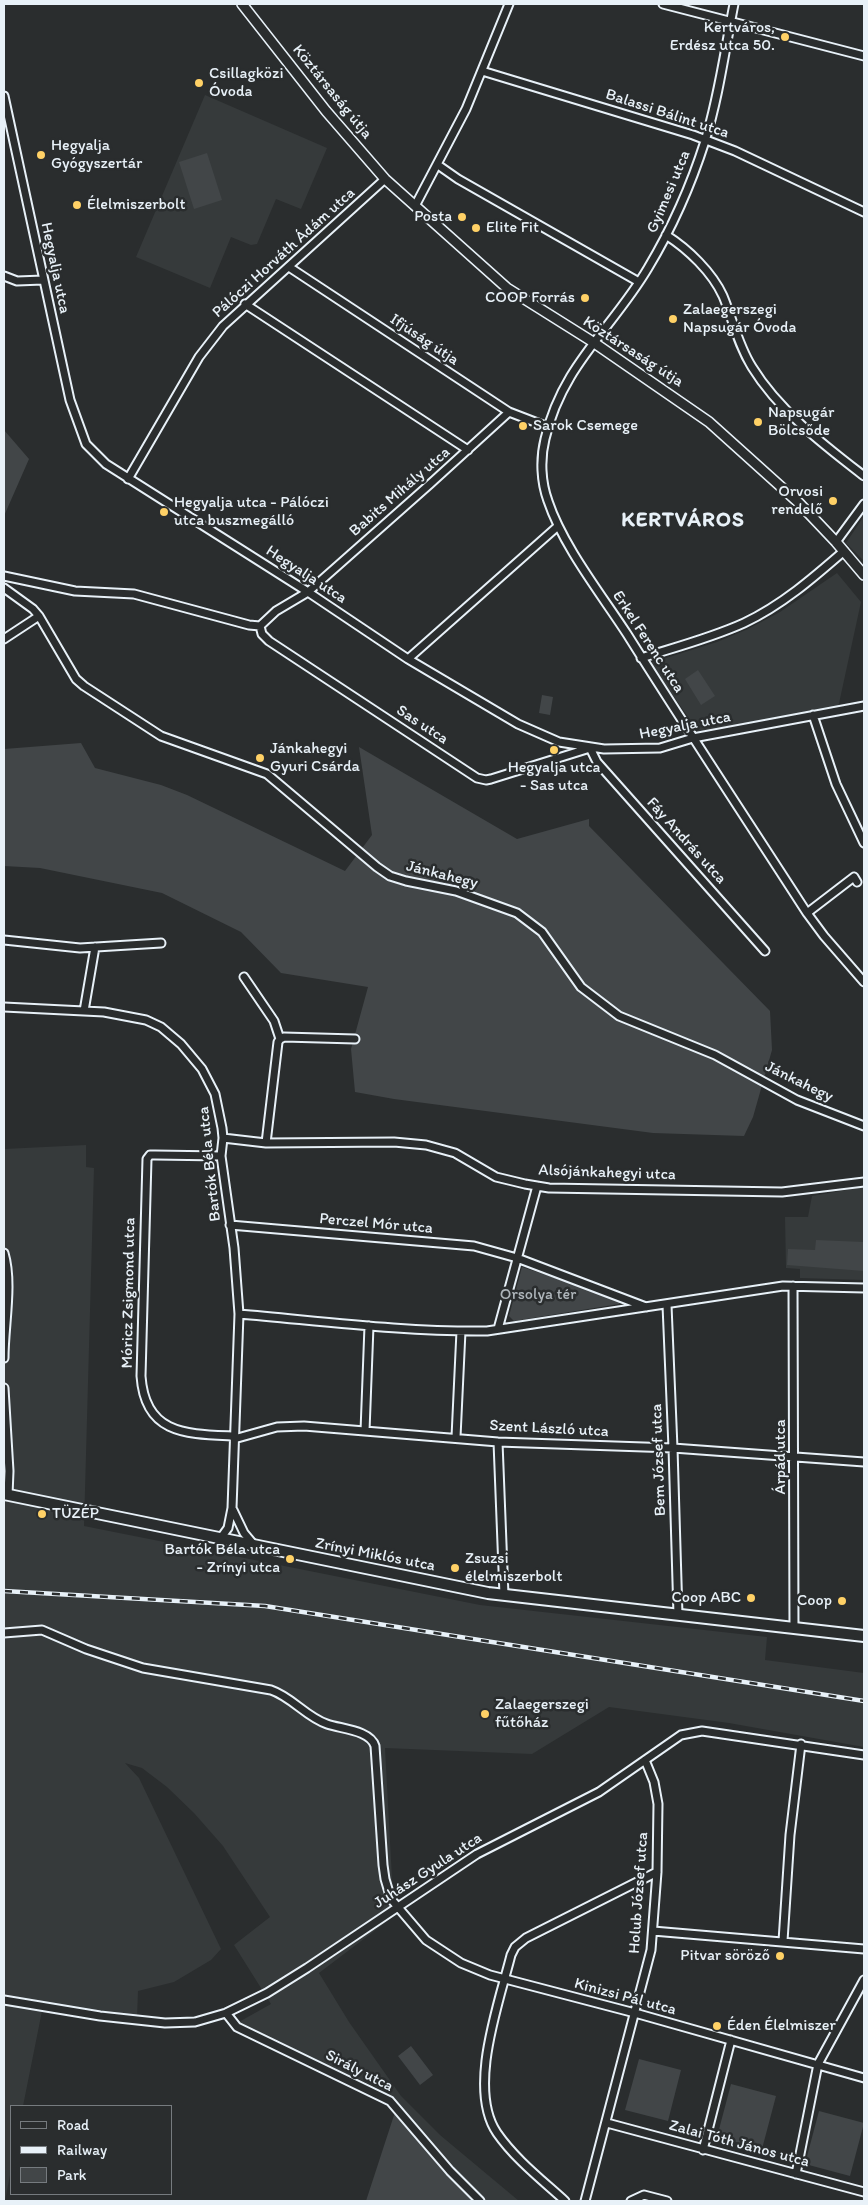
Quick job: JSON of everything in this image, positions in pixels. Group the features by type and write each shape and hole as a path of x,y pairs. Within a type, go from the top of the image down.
{"main road":[{"name":"Zrínyi Miklós utca","path":"6,1495 466,1589 504,1595 864,1636"}],"street":[{"name":"Köztársaság útja","path":"242,4 326,111 385,179 507,288 593,342 709,422 782,487 836,542 864,575"},
{"path":"415,206 466,109 509,4"},
{"path":"663,4 731,20 864,56"},
{"name":"Gyimesi utca","path":"593,342 639,282 666,235 685,195 705,140 734,4"},
{"name":"Balassi Bálint utca","path":"482,71 728,148 864,212"},
{"name":"Hegyalja utca","path":"4,96 70,400 81,432 91,450 100,460 308,592 408,659 531,731 559,742 590,748 626,750 660,748 693,738 864,706"},
{"path":"438,165 458,179 639,282"},
{"name":"Pálóczi Horváth Ádám utca","path":"128,479 199,357 223,326 245,304 289,267 385,179"},
{"path":"666,235 694,258 718,286 742,349 760,379 804,426 864,476"},
{"name":"Ifjúság útja","path":"289,267 509,412 548,427"},
{"path":"4,276 17,281 43,280"},
{"path":"245,304 468,450"},
{"name":"Erkel Ferenc utca","path":"593,342 564,386 548,427 543,453 543,480 548,502 558,526 641,658 807,913 824,936 864,982"},
{"name":"Babits Mihály utca","path":"308,592 509,412"},
{"path":"836,542 864,504"},
{"path":"408,659 558,526"},
{"path":"641,658 713,636 757,616 804,585 844,551"},
{"path":"4,576 75,592 134,594 249,626 260,626 276,611 308,592"},
{"name":"Jánkahegy","path":"4,588 33,608 76,679 161,736 267,774 390,876 456,891 517,913 542,932 581,987 619,1016 708,1052 797,1100 864,1126"},
{"path":"4,639 39,616"},
{"name":"Sas utca","path":"260,626 262,634 269,641 476,778 491,779 590,748"},
{"path":"813,715 836,784 864,843"},
{"name":"Fáy András utca","path":"590,748 597,762 765,951"},
{"path":"807,913 854,877 858,882"},
{"path":"4,940 68,947 161,943"},
{"path":"84,1010 95,947"},
{"path":"244,977 274,1021 280,1039 278,1042 266,1143"},
{"name":"Bartók Béla utca","path":"4,1007 84,1010 116,1013 146,1020 161,1027 181,1044 202,1069 215,1094 220,1113 223,1138 220,1156 230,1225 239,1314 232,1508"},
{"path":"280,1039 284,1037 355,1040"},
{"name":"Alsójánkahegyi utca","path":"223,1138 266,1143 394,1142 426,1145 455,1153 496,1177 536,1186 782,1192 864,1182"},
{"name":"Móricz Zsigmond utca","path":"220,1156 150,1155 147,1159 141,1376 143,1394 148,1408 164,1424 181,1432 197,1435 234,1437"},
{"path":"498,1329 536,1186"},
{"name":"Perczel Mór utca","path":"230,1225 461,1244 484,1248 517,1258"},
{"path":"4,1254 9,1278 4,1329 4,1358"},
{"path":"517,1258 646,1307"},
{"path":"239,1314 370,1326 461,1331 498,1329 793,1286 864,1288"},
{"name":"Árpád utca","path":"793,1286 794,1628"},
{"name":"Bem József utca","path":"666,1305 678,1614"},
{"path":"365,1431 370,1326"},
{"path":"456,1437 461,1331"},
{"path":"4,1388 9,1463 6,1495"},
{"name":"Szent László utca","path":"234,1437 284,1426 304,1426 456,1437 498,1442 673,1448 864,1462"},
{"path":"498,1442 504,1595"},
{"path":"220,1539 228,1528 232,1508"},
{"path":"232,1508 244,1533 254,1546"},
{"name":"Kinizsi Pál utca","path":"4,1633 42,1630 86,1649 143,1668 271,1690 287,1697 313,1718 369,1737 375,1746 385,1879 391,1899 418,1934 442,1952 467,1966 505,1979 635,2013 864,2078"},
{"name":"Juhász Gyula utca","path":"4,2000 100,2016 165,2023 196,2022 226,2014 267,1993 307,1968 477,1854 598,1792 682,1735 697,1731 801,1744 864,1755"},
{"path":"783,1941 790,1835 801,1744"},
{"name":"Holub József utca","path":"585,2201 650,1956 657,1872 658,1804 654,1782 645,1760"},
{"path":"565,2201 506,2145 492,2123 486,2106 484,2085 486,2063 505,1979 513,1951 526,1938 657,1872"},
{"path":"653,1931 864,1949"},
{"path":"796,2174 818,2064 864,1980"},
{"name":"Sirály utca","path":"226,2014 237,2027 390,2101 450,2171 480,2201"},
{"path":"703,2150 731,2040"},
{"name":"Zalai Tóth János utca","path":"607,2123 864,2192"},
{"path":"631,2201 644,2195 667,2201"}],"shaded area":[{"path":"205,95 327,148 301,209 276,199 257,244 251,245 231,237 210,288 136,257"},
{"path":"864,516 864,561 846,543"},
{"path":"837,573 861,602 838,708 698,731 650,663 717,642 748,629 780,612"},
{"path":"86,1145 86,1167 94,1168 84,1526 480,1605 767,1637 765,1660 864,1673 864,1747 729,1723 609,1707 532,1754 385,1748 394,1916 319,1973 349,2022 401,2096 440,2135 519,2201 484,2201 382,2090 237,2023 271,2004 234,1945 270,1917 223,1846 194,1813 167,1787 142,1768 125,1763 139,1778 221,1949 211,1960 174,1982 138,1991 137,2018 43,2006 23,2105 10,2105 10,2175 4,2201 4,1149"},
{"path":"864,1187 864,1280 800,1278 800,1269 786,1268 785,1217 808,1217 812,1196"}],"green space":[{"path":"207,153 222,200 194,209 179,162"},
{"path":"4,430 29,459 4,516"},
{"path":"698,670 715,696 701,705 685,679"},
{"path":"542,695 553,697 550,715 539,713"},
{"path":"81,743 95,768 161,785 187,795 345,871 372,835 359,747 517,839 589,819 589,826 770,1011 772,1050 753,1117 744,1136 653,1133 394,1099 355,1092 351,1049 368,987 281,973 241,932 162,893 40,868 4,866 4,749"},
{"path":"816,1240 864,1242 864,1271 787,1265 788,1249 815,1250"},
{"name":"Orsolya tér","path":"522,1267 621,1300 619,1304 514,1321 509,1316"},
{"path":"411,2046 433,2075 420,2085 398,2056"},
{"path":"639,2059 681,2070 668,2121 625,2110"},
{"path":"731,2084 776,2096 762,2149 717,2137"},
{"path":"397,2106 426,2141 484,2201 366,2201"},
{"path":"819,2111 864,2123 850,2176 805,2164"}],"railway":[{"path":"4,1591 265,1606 864,1701"}],"place":[{"name":"Kertváros, Erdész utca 50.","path":"785,37"},
{"name":"Csillagközi Óvoda","path":"199,83"},
{"name":"Hegyalja Gyógyszertár","path":"41,155"},
{"name":"Élelmiszerbolt","path":"77,205"},
{"name":"Posta","path":"462,217"},
{"name":"Elite Fit","path":"476,228"},
{"name":"COOP Forrás","path":"585,298"},
{"name":"Zalaegerszegi Napsugár Óvoda","path":"673,319"},
{"name":"Napsugár Bölcsőde","path":"758,422"},
{"name":"Sarok Csemege","path":"523,426"},
{"name":"Orvosi rendelő","path":"833,501"},
{"name":"Hegyalja utca - Pálóczi utca buszmegálló","path":"164,512"},
{"name":"Hegyalja utca - Sas utca","path":"554,750"},
{"name":"Jánkahegyi Gyuri Csárda","path":"260,758"},
{"name":"TÜZÉP","path":"42,1514"},
{"name":"Bartók Béla utca - Zrínyi utca","path":"290,1559"},
{"name":"Zsuzsi élelmiszerbolt","path":"455,1568"},
{"name":"Coop ABC","path":"751,1598"},
{"name":"Coop","path":"842,1601"},
{"name":"Zalaegerszegi fűtőház","path":"485,1714"},
{"name":"Pitvar söröző","path":"780,1956"},
{"name":"Éden Élelmiszer","path":"717,2026"}],"district":[{"name":"KERTVÁROS","path":"683,521"}]}
